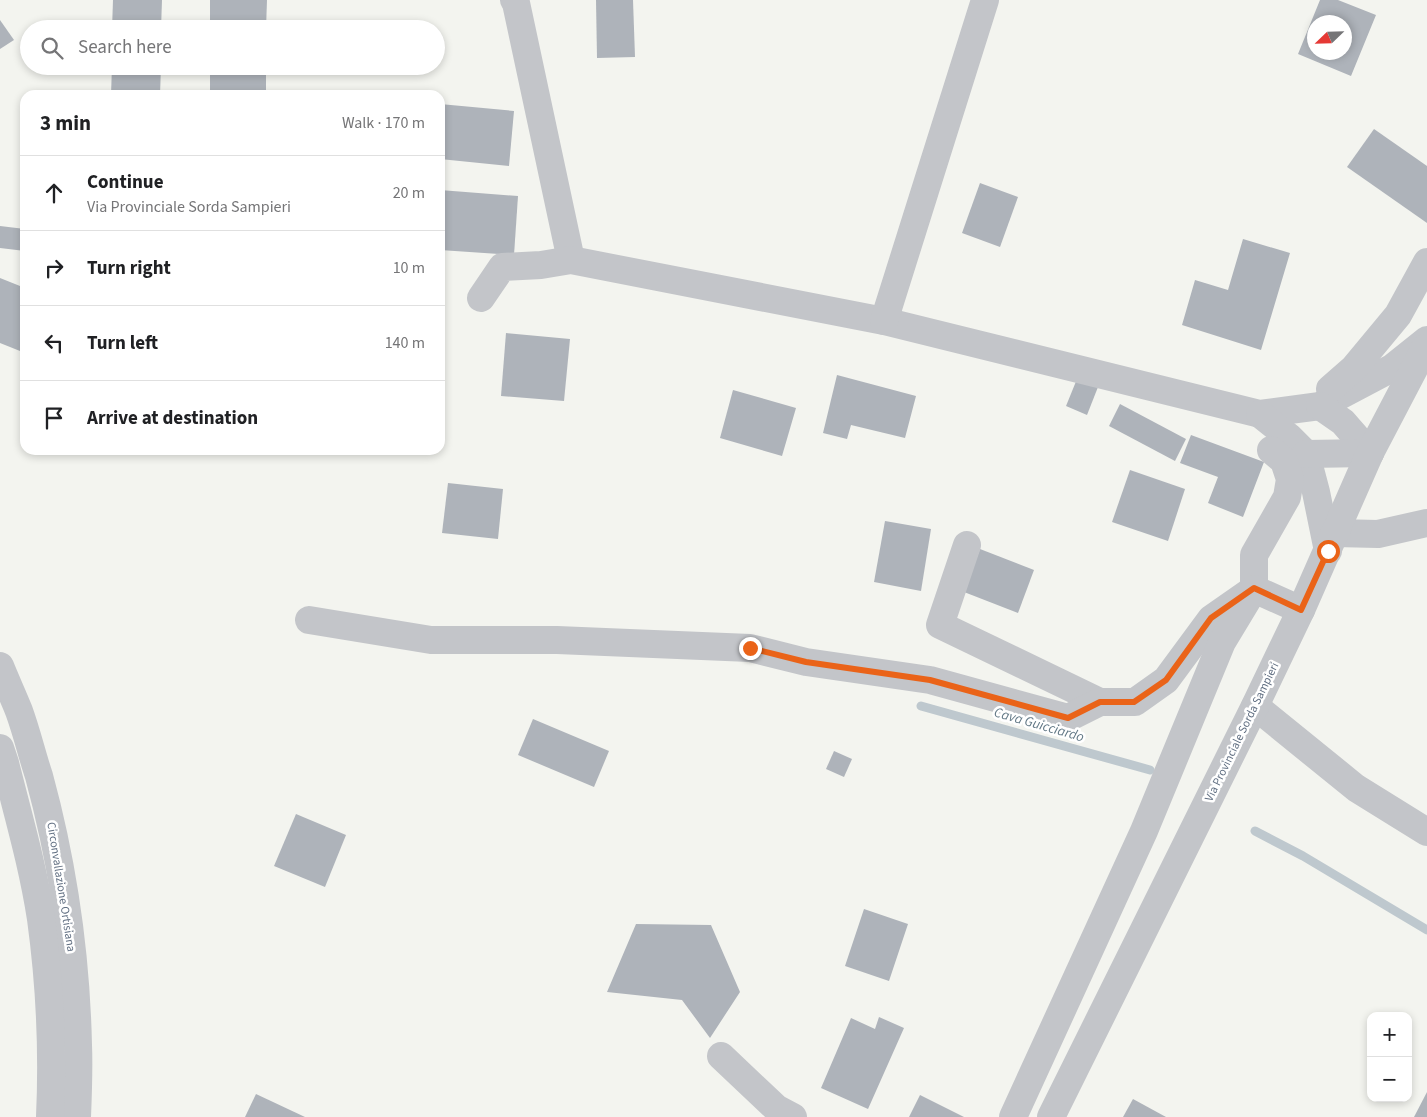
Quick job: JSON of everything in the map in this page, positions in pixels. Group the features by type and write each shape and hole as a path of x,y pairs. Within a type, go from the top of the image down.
{"street":[{"path":"514,0 572,260"},
{"path":"884,321 985,0"},
{"path":"481,298 502,267 541,265 572,260 884,321 1260,414 1308,407 1392,368 1427,340"},
{"path":"1308,407 1354,368 1398,316 1427,262"},
{"name":"Via Provinciale Sorda Sampieri","path":"1051,1117 1255,706 1301,610 1370,453 1427,344"},
{"path":"1308,407 1343,422 1370,453"},
{"path":"1260,414 1289,437 1306,454 1331,542 1427,523"},
{"path":"1013,1117 1144,831 1222,642 1254,588 1254,555 1287,497 1290,480 1284,461 1271,450"},
{"path":"1306,454 1370,453"},
{"path":"967,545 940,625 1100,702 1134,702 1166,680 1211,618 1254,588"},
{"path":"1254,588 1301,610"},
{"path":"309,620 431,640 557,640 750,648 806,662 930,680 1068,718 1100,702"},
{"name":"Circonvallazione Ortisiana","path":"0,666 19,713 32,754 48,810 57,853 68,918 75,978 78,1046 77,1117"},
{"path":"1255,706 1356,788 1427,832"},
{"path":"2,759 32,754"},
{"name":"Circonvallazione Ortisiana","path":"2,759 29,857 40,918 48,986 52,1051 50,1117"},
{"path":"721,1056 776,1108 793,1117"}],"building":[{"path":"113,0 162,0 161,20 112,20"},
{"path":"210,0 267,0 266,20 210,20"},
{"path":"596,0 633,0 635,57 597,58"},
{"path":"1320,0 1338,0 1376,15 1351,76 1312,60 1352,60 1352,15 1314,15"},
{"path":"0,20 14,40 0,49"},
{"path":"1307,32 1307,58 1298,54"},
{"path":"112,75 161,75 160,90 111,90"},
{"path":"210,75 266,75 266,90 210,90"},
{"path":"445,104 514,111 509,166 445,160"},
{"path":"1374,129 1427,166 1427,223 1347,167"},
{"path":"980,183 1018,197 1000,247 962,233"},
{"path":"445,190 518,196 514,255 445,250"},
{"path":"0,226 20,228 20,250 0,248"},
{"path":"1243,239 1290,253 1261,350 1182,325 1195,280 1228,290"},
{"path":"0,278 20,286 20,351 0,343"},
{"path":"506,333 570,339 564,401 501,396"},
{"path":"837,375 916,396 905,438 851,425 847,439 823,433"},
{"path":"1077,379 1098,387 1087,415 1066,406"},
{"path":"733,390 796,408 782,456 720,438"},
{"path":"1120,404 1186,439 1175,461 1109,426"},
{"path":"1191,435 1264,462 1243,517 1208,503 1218,477 1180,463"},
{"path":"1130,470 1185,489 1168,541 1112,522"},
{"path":"448,483 503,489 498,539 442,533"},
{"path":"885,521 931,529 921,591 874,582"},
{"path":"980,549 1034,570 1018,613 964,592"},
{"path":"533,719 609,751 594,787 518,755"},
{"path":"834,751 852,759 844,777 826,769"},
{"path":"296,814 346,835 325,887 274,866"},
{"path":"864,909 908,924 889,981 845,966"},
{"path":"636,924 711,925 740,992 710,1038 682,1000 607,992"},
{"path":"879,1017 904,1028 868,1109 821,1088 851,1018 875,1029"},
{"path":"1427,1092 1427,1117 1414,1117"},
{"path":"256,1094 305,1117 245,1117"},
{"path":"920,1095 964,1117 909,1117"},
{"path":"1133,1099 1166,1117 1123,1117"}],"waterway":[{"name":"Cava Guicciardo","path":"921,706 1150,770"},
{"name":"Cava Guicciardo","path":"1255,831 1303,856 1427,930"}],"route":[{"path":"750,648 806,662 930,680 1068,718 1100,702 1134,702 1166,680 1211,618 1254,588 1301,610 1328,551"}]}
